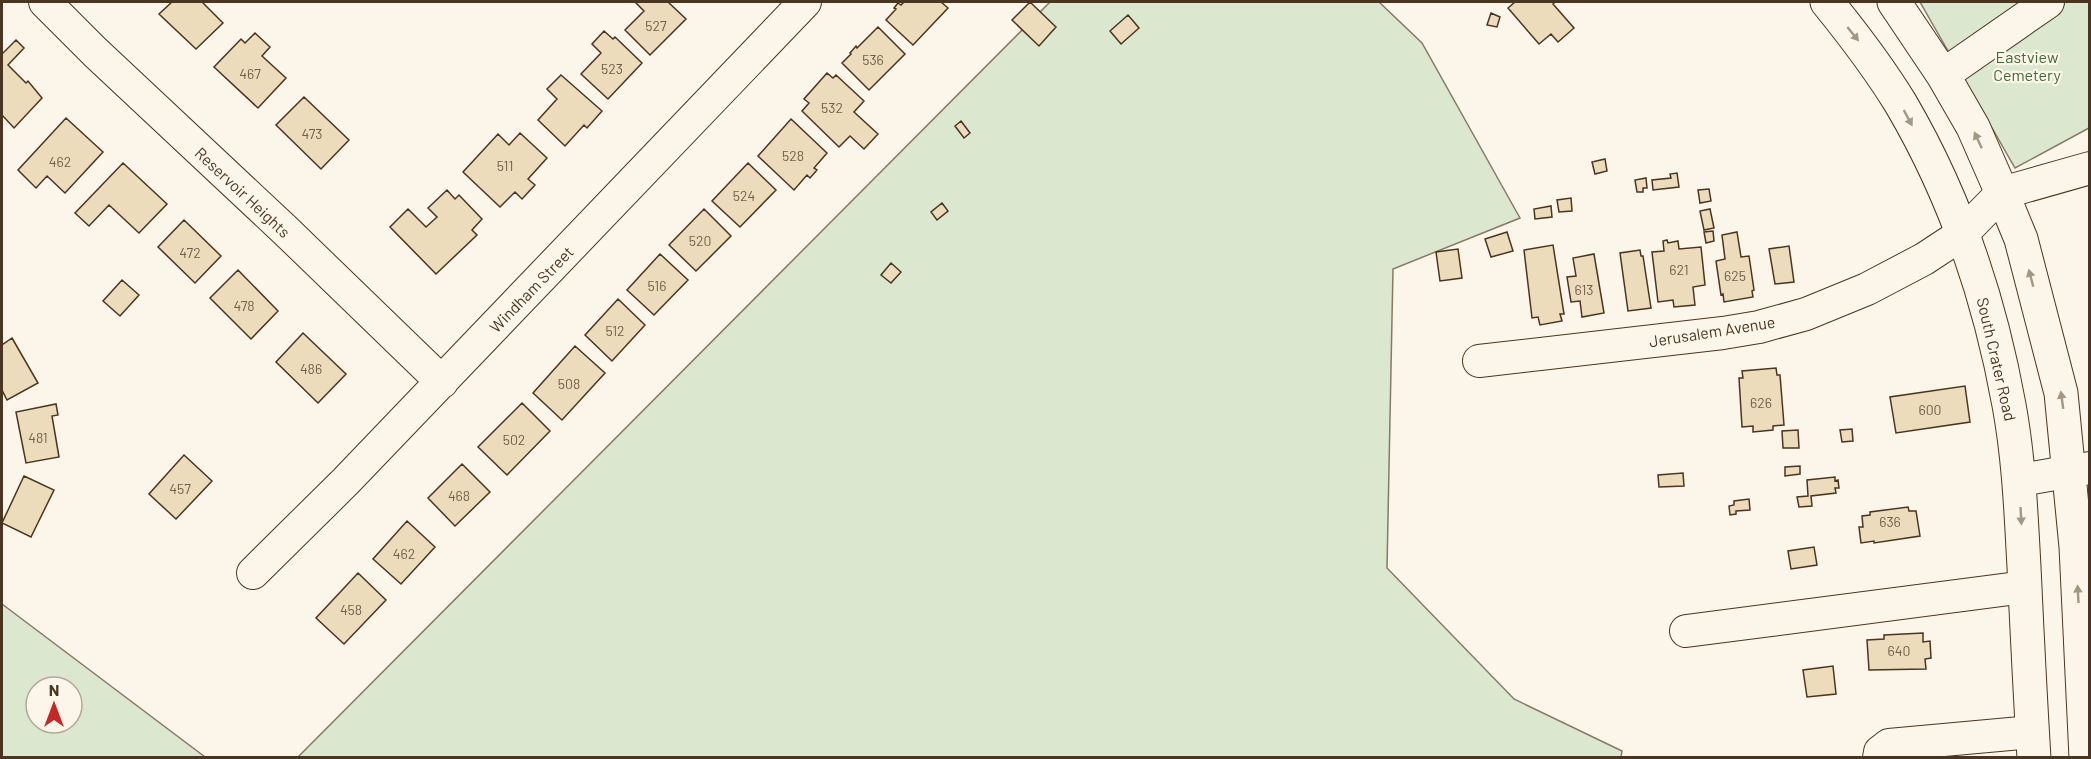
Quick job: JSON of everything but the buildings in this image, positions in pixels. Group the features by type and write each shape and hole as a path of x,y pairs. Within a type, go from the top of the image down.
{"main road":[{"name":"South Crater Road","path":"1827,2 1862,45 1901,104 1935,167 1962,234 1995,337 2010,406 2020,480 2033,745"},
{"path":"1894,2 1943,75 1973,127 2002,193 2021,239 2061,393 2080,469 2076,547 2086,758"}],"street":[{"name":"Reservoir Heights","path":"45,2 94,52 286,231 441,382"},
{"name":"Windham Street","path":"253,573 346,481 805,2"},
{"path":"1943,75 2048,2"},
{"path":"2002,193 2090,168"},
{"name":"Jerusalem Avenue","path":"1479,361 1723,333 1759,327 1806,314 1867,289 1924,259 1962,234 2002,193"},
{"path":"2020,480 2080,469"},
{"path":"1686,631 2025,587"},
{"path":"1879,758 1880,752 1889,745 1948,749 2033,745"}],"green space":[{"path":"1050,2 1379,2 1422,43 1520,218 1393,269 1387,568 1514,699 1622,751 1621,757 297,758"},
{"name":"Eastview Cemetery","path":"1920,2 2089,2 2089,128 2015,168"},
{"path":"2,604 205,757 2,757"}]}
